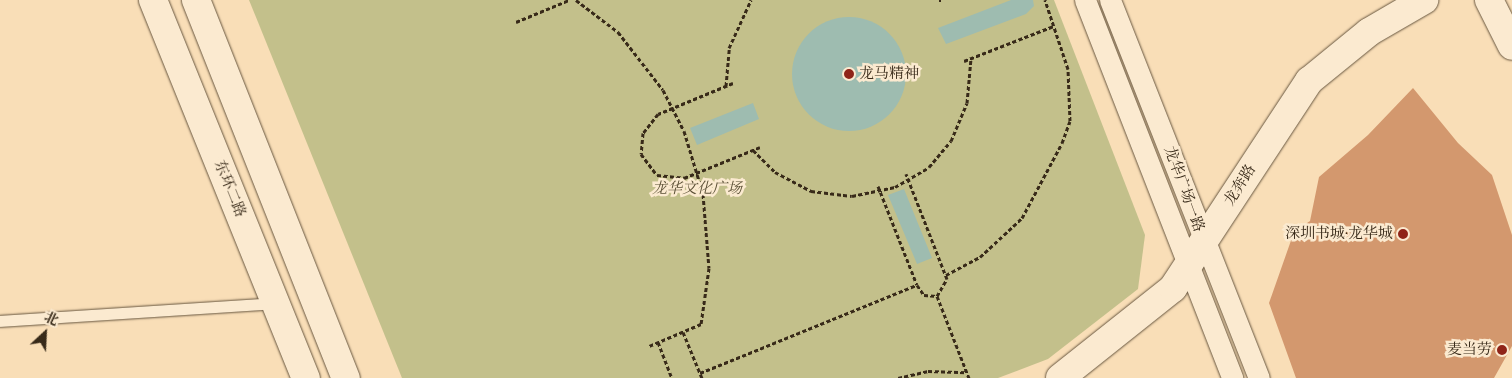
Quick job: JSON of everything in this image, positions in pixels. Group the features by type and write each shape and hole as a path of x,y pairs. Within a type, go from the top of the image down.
{"main road":[{"name":"东环二路","path":"153,0 306,378"},
{"path":"196,0 346,378"},
{"name":"龙奔路","path":"1060,378 1153,308 1187,269 1204,246 1280,120 1309,81 1369,32 1424,0"},
{"path":"1488,0 1512,46"}],"street":[{"name":"龙华广场一路","path":"1084,0 1187,269 1232,378"},
{"name":"龙华广场一路","path":"1110,0 1204,246 1259,378"}],"lane":[{"path":"0,321 277,303"}],"path":[{"path":"550,0 553,6"},
{"path":"516,22 568,0"},
{"path":"576,0 605,20 632,48 672,107 698,174 708,235 708,287 701,324 649,346"},
{"path":"726,86 729,48 751,0"},
{"path":"946,275 1002,238 1022,218 1053,167 1070,120 1071,96 1068,69 1045,0"},
{"path":"964,61 1054,26"},
{"path":"753,150 775,172 811,191 852,196 880,191 908,180 941,155 960,124 967,103 972,58"},
{"path":"733,83 672,107 649,123 643,133 641,154 657,175 670,179 698,174 760,147"},
{"path":"878,186 917,285 924,295 937,296 945,289 946,275 906,174"},
{"path":"700,374 917,285"},
{"path":"937,296 969,378"},
{"path":"683,332 702,378"},
{"path":"658,342 672,378"},
{"path":"898,378 928,371 966,372"}],"green space":[{"name":"龙华文化广场","path":"249,0 1054,0 1145,235 1138,289 1048,359 998,378 402,378"}],"shaded area":[{"path":"1011,0 1033,0 1034,6 1026,14 946,44 938,28"},
{"path":"849,17 871,22 889,34 901,52 906,74 901,96 889,114 871,126 849,131 827,126 809,114 797,96 792,74 797,52 809,34 827,22"},
{"path":"753,103 759,119 697,145 690,128"},
{"path":"904,189 932,258 917,264 888,195"}],"building":[{"name":"深圳书城·龙华城","path":"1413,88 1458,143 1492,175 1512,235 1512,346 1494,378 1296,378 1269,303 1294,232 1310,221 1319,177 1368,135"}],"place":[{"name":"龙马精神","path":"849,74"},
{"name":"深圳书城·龙华城","path":"1403,234"},
{"name":"麦当劳","path":"1502,350"}]}
